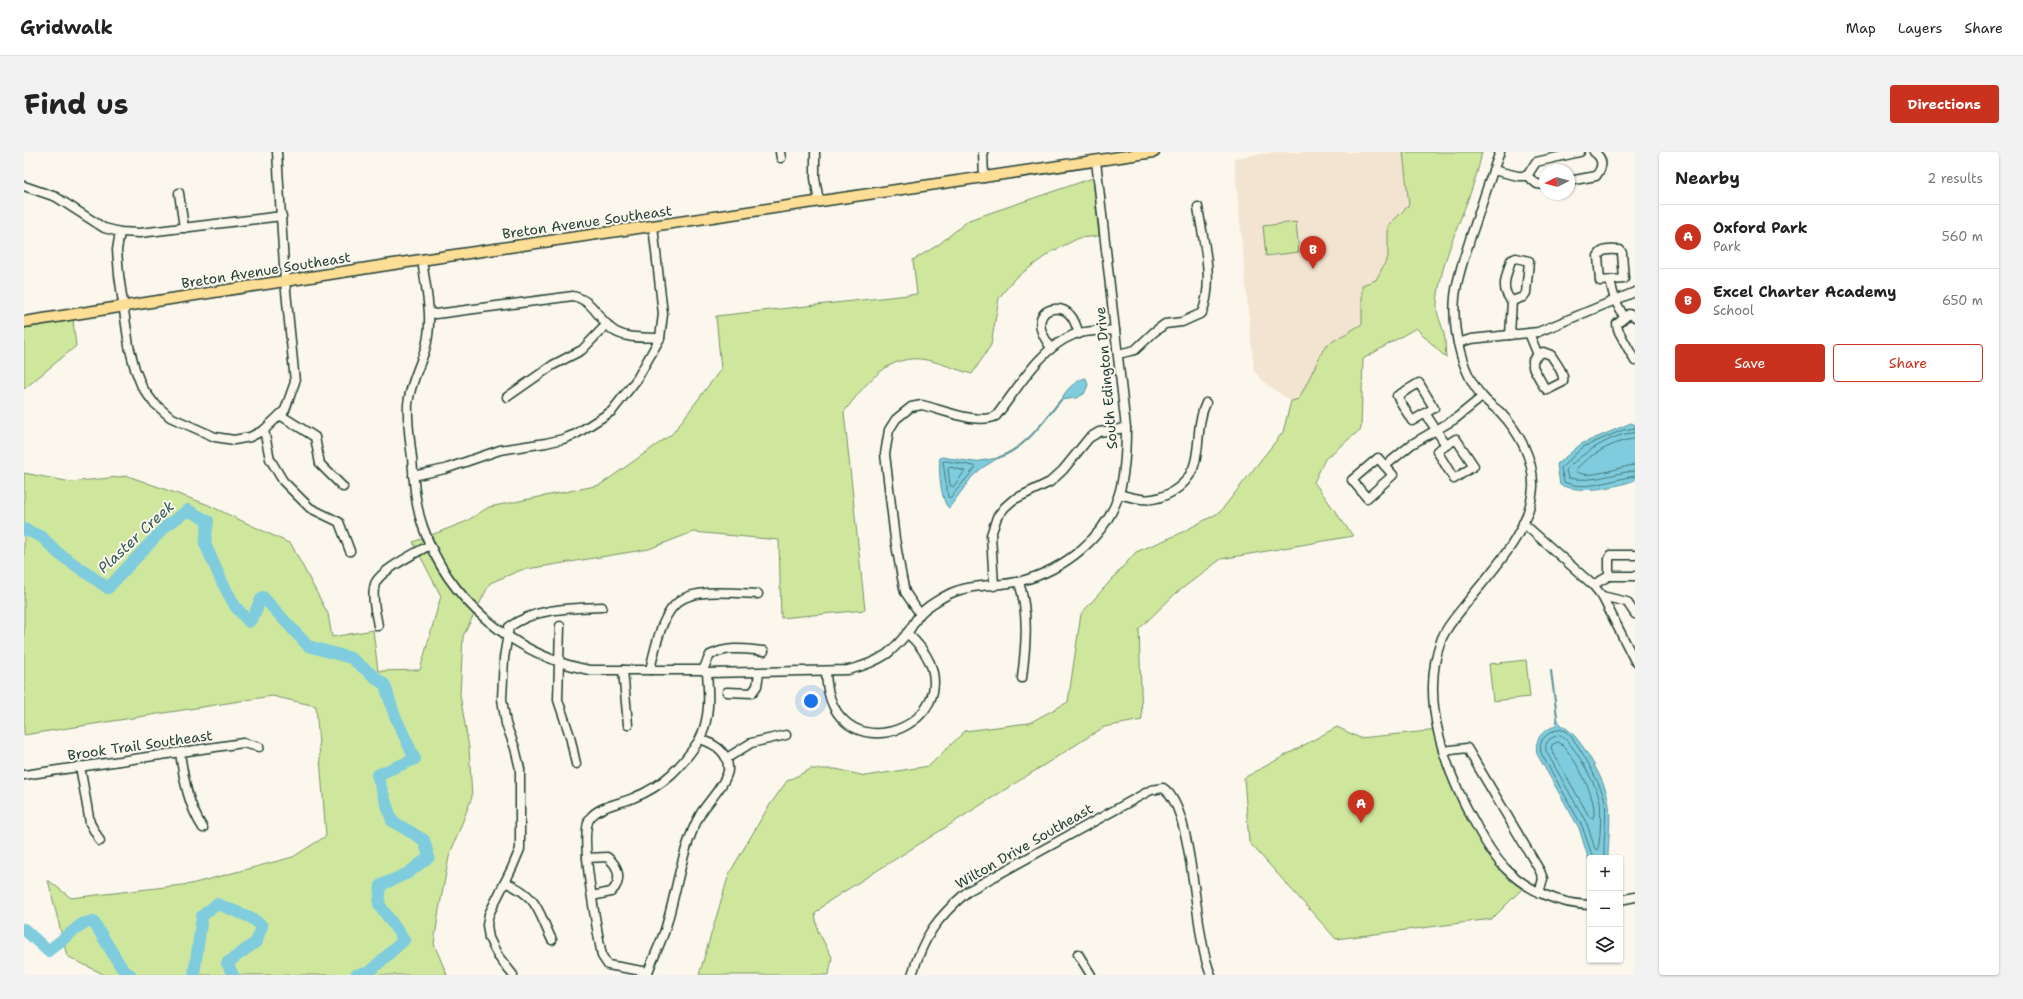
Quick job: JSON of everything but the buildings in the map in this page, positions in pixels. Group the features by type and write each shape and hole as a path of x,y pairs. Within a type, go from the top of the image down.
{"main road":[{"name":"Breton Avenue Southeast","path":"24,322 422,260 1154,152"}],"street":[{"path":"120,232 117,254 123,306 134,369 142,387 160,410 170,417 215,437 234,440 250,437 264,430 285,410 294,382 285,281 277,152"},
{"path":"815,152 815,178 819,202"},
{"path":"983,152 984,178"},
{"path":"1500,152 1460,271 1455,297 1455,320 1458,343 1468,374 1482,397 1500,413 1523,443 1531,467 1533,488 1527,514 1515,540 1457,615 1443,637 1435,663 1435,712 1443,752 1464,804 1486,842 1506,869 1539,893 1567,902 1587,905"},
{"path":"1527,176 1536,162 1580,152"},
{"path":"1575,180 1596,176 1601,170 1602,164 1600,158 1594,152"},
{"name":"South Edington Drive","path":"422,260 430,313 428,334 425,350 411,387 408,403 416,505 430,545 462,596 486,620 522,646 560,662 589,670 759,673 826,672 848,670 865,665 886,654 907,633 920,614 949,594 975,586 994,586 1019,582 1041,575 1069,559 1093,538 1109,518 1119,494 1126,455 1126,428 1096,161"},
{"path":"1493,170 1518,176 1527,176 1539,184"},
{"path":"24,186 56,197 104,228 120,232 140,233 282,216"},
{"path":"179,193 184,228"},
{"path":"1118,354 1135,350 1165,324 1182,322 1202,313 1208,299 1209,286 1198,207"},
{"path":"414,476 445,469 500,450 546,443 576,434 612,411 637,379 660,338 663,314 653,226"},
{"path":"1620,250 1622,252 1624,277 1621,280 1610,281 1600,281 1598,256 1602,251 1620,250"},
{"path":"1510,334 1512,301 1506,293 1504,285 1511,260 1516,258 1529,261 1526,293 1523,297 1512,301"},
{"path":"1610,281 1615,300 1624,316"},
{"path":"1458,343 1471,339 1538,332 1635,292"},
{"path":"430,313 436,314 573,296 588,303 607,324 615,331 623,335 660,338"},
{"path":"1051,348 1041,331 1041,319 1045,312 1052,309 1067,312 1072,317 1078,334"},
{"path":"1635,317 1629,314 1624,316 1618,322 1618,330 1635,361"},
{"path":"507,397 554,366 582,350 607,324"},
{"path":"920,614 905,592 895,539 885,454 888,430 900,415 916,406 922,405 976,420 989,419 996,416 1037,362 1051,348 1073,334 1115,330"},
{"path":"1529,333 1538,355"},
{"path":"1543,352 1551,355 1564,378 1563,382 1547,390 1544,388 1532,367 1533,360 1538,355 1543,352"},
{"path":"1419,383 1434,408 1425,413 1412,421 1397,396 1419,383"},
{"path":"1385,466 1412,444 1455,419 1482,397"},
{"path":"1119,494 1137,500 1155,500 1165,496 1184,484 1192,473 1196,463 1201,416 1206,403"},
{"path":"1425,413 1446,445"},
{"path":"280,415 315,437 320,464 342,487"},
{"path":"994,586 992,536 997,517 1005,507 1013,500 1050,482 1063,470 1089,438 1099,432 1126,428"},
{"path":"264,430 270,459 283,481 310,508 339,522 345,534 350,551"},
{"path":"1456,439 1474,466 1454,479 1437,451 1446,445 1456,439"},
{"path":"1378,458 1385,466 1393,475 1367,498 1352,480 1378,458"},
{"path":"1523,523 1593,585 1602,596 1635,661"},
{"path":"378,626 374,606 374,586 376,581 407,557 430,545"},
{"path":"1609,576 1609,559 1611,555 1635,555"},
{"path":"1593,585 1609,576 1635,576"},
{"path":"1019,582 1025,601 1027,622 1022,678"},
{"path":"650,670 656,642 666,616 682,598 694,594 711,592 758,594"},
{"path":"1602,596 1627,602 1635,614"},
{"path":"512,975 498,956 489,938 486,925 489,914 520,849 519,764 506,724 502,699 504,658 509,627 529,615 547,611 602,607"},
{"path":"560,626 558,700 570,736 576,764"},
{"path":"826,672 826,688 829,699 839,716 850,724 869,733 891,732 908,726 924,712 933,691 933,670 928,656 920,645 907,633"},
{"path":"700,739 710,742 721,750 727,758 728,772 701,814 687,846 664,932 647,974 608,965 604,962 597,931 587,858 586,826 594,814 600,810 634,798 650,790 671,776 680,767 700,739 705,728 709,702 705,672 710,655 730,648 764,651"},
{"path":"623,670 628,725"},
{"path":"727,692 752,693 757,686 759,673"},
{"path":"727,758 750,743 786,735"},
{"name":"Brook Trail Southeast","path":"24,775 243,743 259,747"},
{"path":"1443,752 1467,748 1540,871 1543,879 1539,893"},
{"path":"180,753 185,786 193,814 203,828"},
{"path":"80,766 90,823 100,841"},
{"name":"Wilton Drive Southeast","path":"912,975 920,949 928,933 946,910 968,890 1151,790 1163,788 1168,791 1171,796 1184,829 1199,927 1211,975"},
{"path":"587,858 607,857 616,865 618,874 618,883 611,892 592,896"},
{"path":"505,882 521,889 530,896 552,940"},
{"path":"1623,899 1635,897"},
{"path":"1078,954 1091,975"}],"shaded area":[{"path":"1276,152 1403,152 1409,205 1388,226 1388,257 1376,280 1363,285 1362,324 1325,346 1299,399 1291,401 1269,386 1254,371 1234,158"}],"green space":[{"path":"1403,152 1482,152 1471,190 1450,246 1440,284 1437,308 1445,337 1446,358 1416,328 1363,359 1361,429 1325,459 1314,482 1353,536 1221,559 1175,594 1139,629 1142,720 1104,727 826,903 815,914 818,931 832,957 829,975 699,975 729,874 767,809 787,781 811,769 836,769 865,776 929,766 965,731 1029,723 1068,702 1081,614 1136,552 1177,535 1220,512 1283,432 1291,401 1299,399 1325,346 1362,324 1362,285 1376,280 1388,257 1388,226 1409,205"},
{"path":"1093,178 1099,236 1079,238 1051,252 1014,279 999,298 991,345 972,374 927,360 913,359 901,361 889,366 879,373 860,391 844,412 865,610 781,618 779,540 693,532 649,549 521,570 490,583 463,636 460,695 469,748 472,797 449,857 434,944 447,975 105,975 67,956 48,880 71,898 191,884 293,857 326,836 316,706 272,696 24,735 24,473 71,482 128,476 206,504 291,544 328,614 332,637 373,630 378,671 420,670 441,596 413,542 465,522 489,507 600,485 672,434 721,369 716,316 917,294 913,260 938,245 969,220"},
{"path":"1296,222 1299,252 1266,256 1263,226"},
{"path":"73,320 76,346 24,389 24,328"},
{"path":"1526,660 1530,697 1493,701 1489,664"},
{"path":"1337,727 1360,738 1438,730 1443,751 1486,842 1526,885 1492,919 1336,939 1249,842 1244,778"}],"water":[{"path":"1086,378 1088,385 1084,394 1076,398 1061,400 1071,386"},
{"path":"1631,423 1635,425 1635,480 1598,489 1578,489 1560,485 1557,464 1581,444"},
{"path":"942,457 974,462 998,458 982,468 972,477 949,508 946,505 942,492 939,463 940,458"},
{"path":"1557,717 1560,725 1575,736 1590,757 1602,781 1609,806 1610,821 1608,855 1587,855 1579,828 1537,754 1536,749 1540,736 1547,730 1556,726"}],"waterway":[{"path":"998,458 1026,441 1061,400"},
{"name":"Plaster Creek","path":"24,529 42,537 58,553 108,588 165,527 188,510 208,521 205,544 222,582 235,606 249,622 254,616 263,597 308,646 351,658 385,685 394,714 415,759 377,775 392,821 424,840 429,857 408,873 381,885 379,904 404,940 368,973 356,975"},
{"path":"1551,671 1557,717"},
{"name":"Plaster Creek","path":"194,975 202,916 217,904 250,917 262,926 256,942 227,963 233,975"},
{"name":"Plaster Creek","path":"24,929 48,951 82,924 93,921 123,970 131,975"}],"place":[{"name":"Excel Charter Academy","path":"1313,269"},
{"name":"Oxford Park","path":"1361,823"}]}
